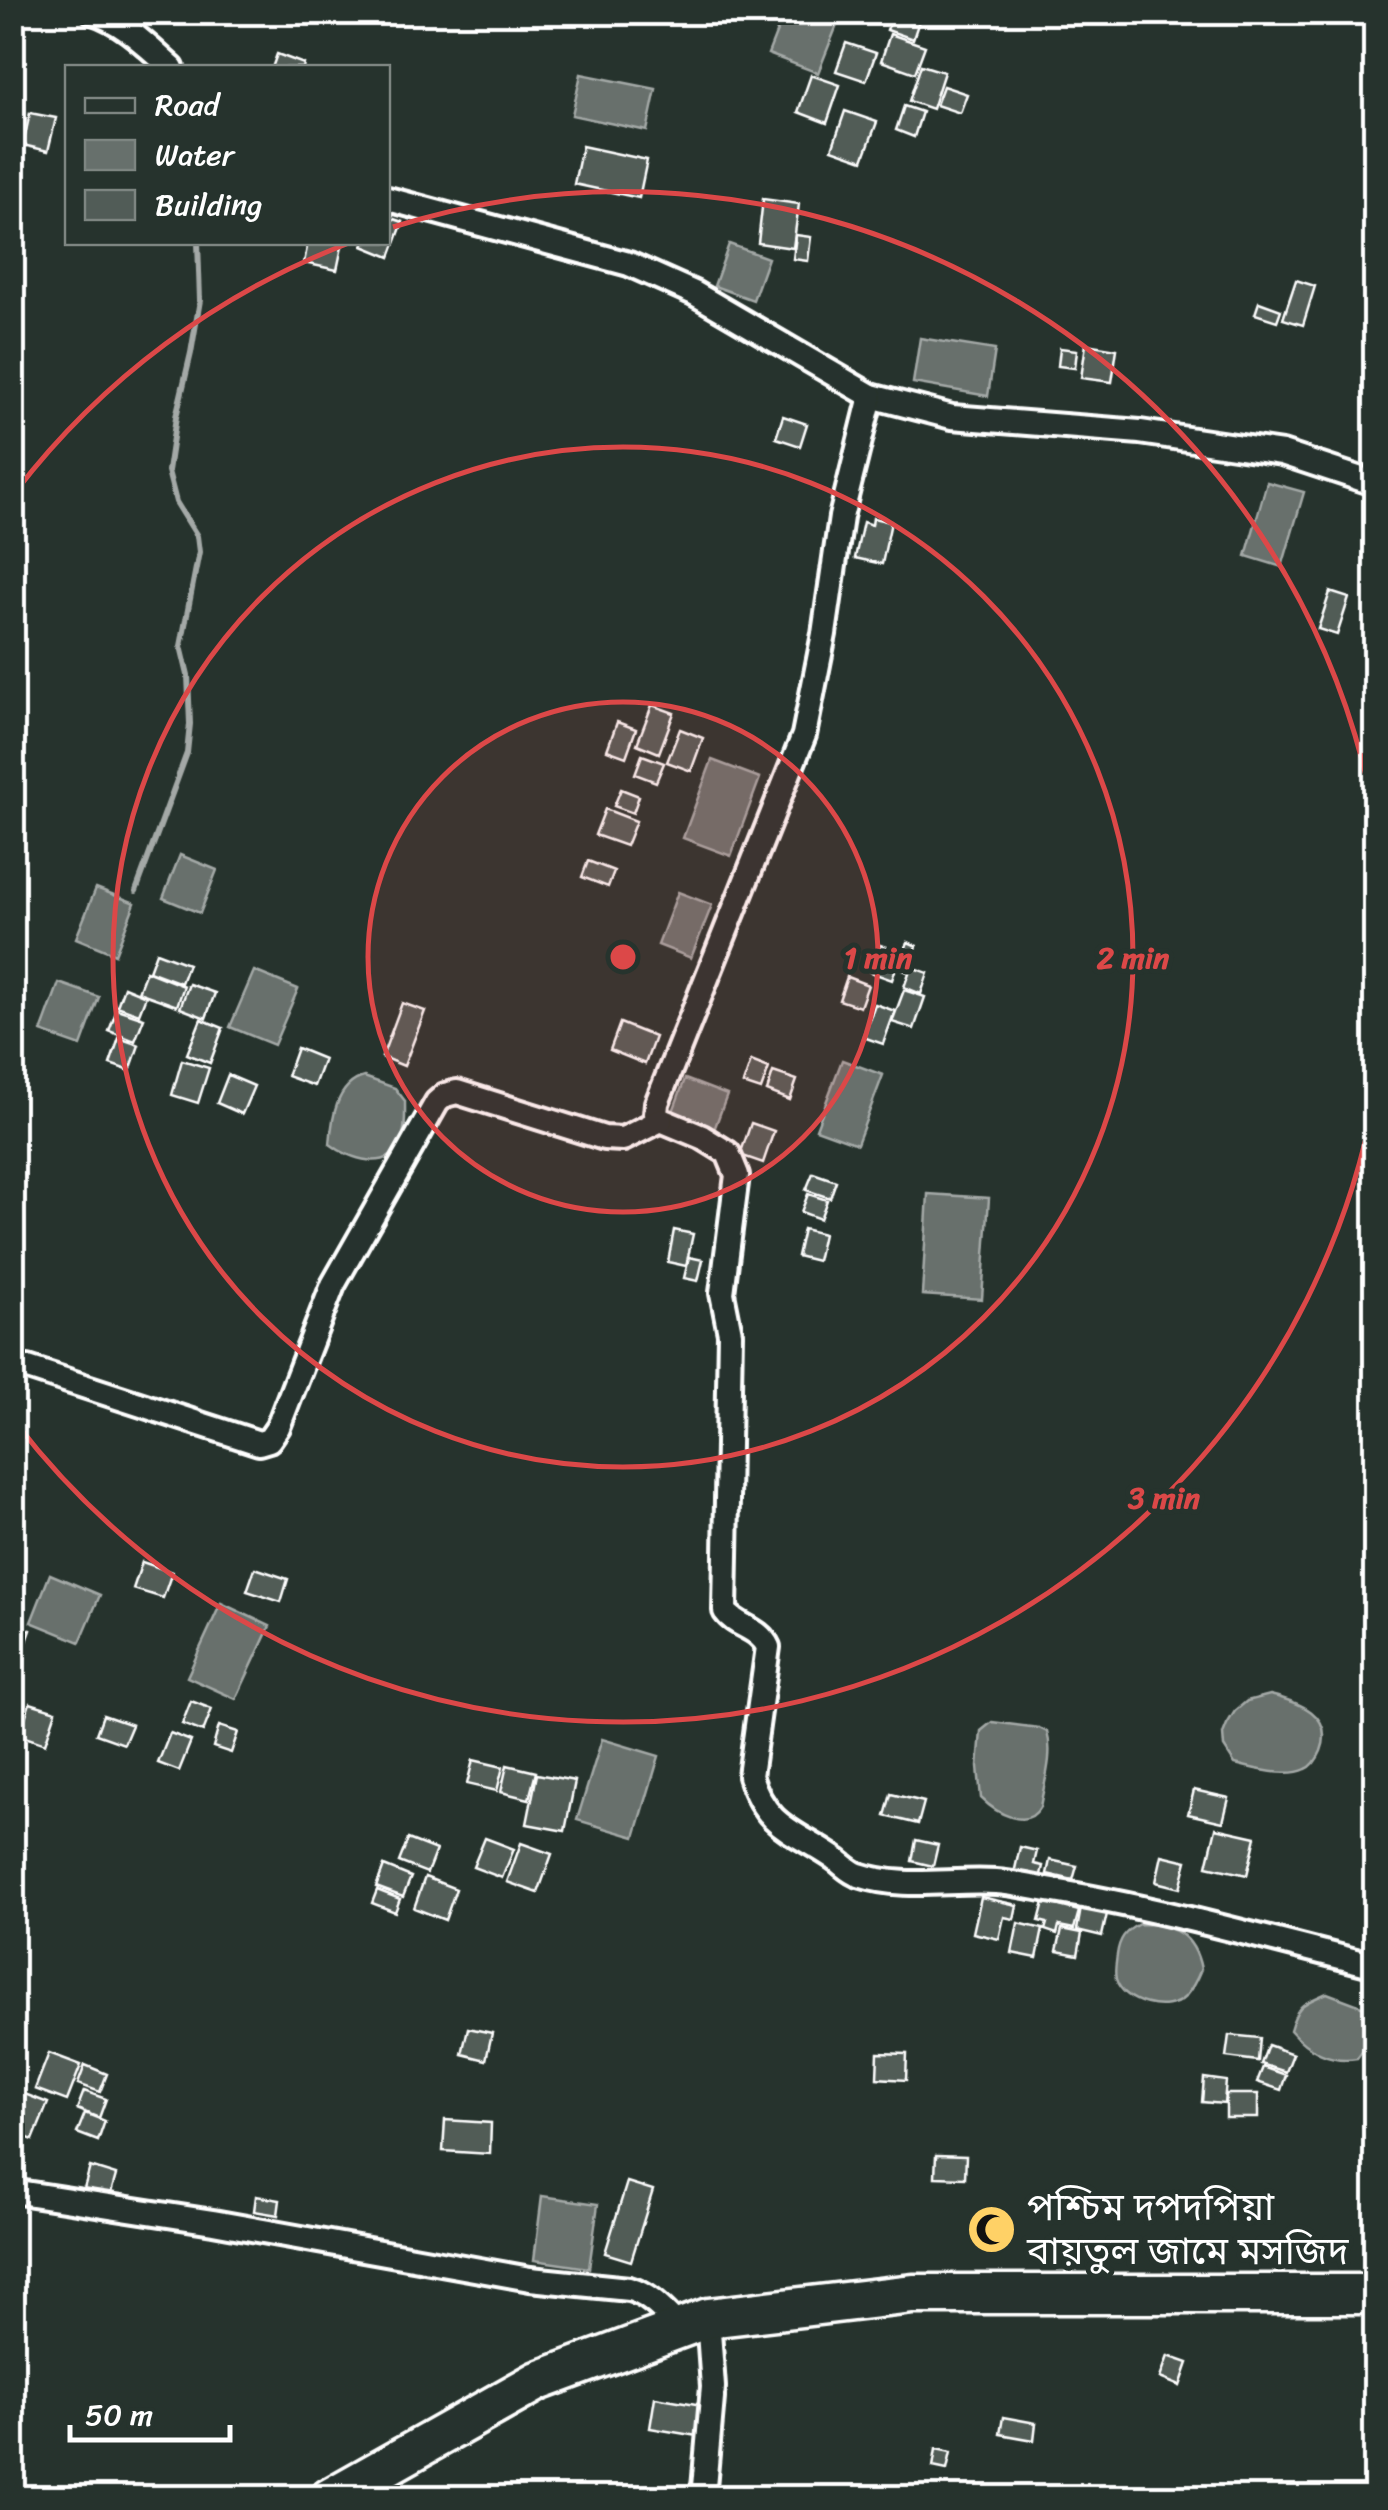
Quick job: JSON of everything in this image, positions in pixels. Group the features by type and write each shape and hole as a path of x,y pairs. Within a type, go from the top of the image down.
{"highway":[{"path":"330,2498 538,2381 694,2323 912,2294 1376,2294"}],"street":[{"path":"93,12 140,39 169,65"},
{"path":"390,200 629,264 694,293 871,396 952,416 1140,432 1282,453 1376,484"},
{"path":"871,396 841,517 804,735 657,1102 656,1114 728,1153 737,1176 722,1293 730,1332 725,1611 765,1640 768,1647 750,1776 756,1796 770,1816 794,1834 834,1857 854,1874 882,1882 994,1882 1050,1890 1150,1910 1376,1966"},
{"path":"12,1368 28,1368 260,1443 269,1440 278,1427 332,1285 444,1095 456,1092 604,1138 623,1139 661,1120"},
{"path":"12,2191 213,2222 530,2280 640,2292 694,2323 713,2387 703,2498"}],"water":[{"path":"784,13 841,15 818,73 768,54"},
{"path":"581,74 656,89 647,131 572,115"},
{"path":"729,244 768,258 753,300 714,286"},
{"path":"920,338 995,350 988,396 913,383"},
{"path":"1267,482 1304,492 1282,567 1246,556"},
{"path":"712,760 760,778 731,856 683,838"},
{"path":"180,855 217,870 200,913 163,898"},
{"path":"96,888 135,903 115,954 76,938"},
{"path":"678,892 712,905 691,958 658,945"},
{"path":"254,971 298,989 274,1045 230,1027"},
{"path":"59,983 99,997 81,1046 41,1032"},
{"path":"842,1060 883,1075 857,1144 816,1129"},
{"path":"364,1077 395,1088 405,1101 401,1142 388,1158 358,1158 330,1144 341,1095"},
{"path":"685,1079 727,1095 714,1130 672,1114"},
{"path":"928,1194 989,1198 982,1299 922,1295"},
{"path":"50,1574 100,1595 80,1642 31,1622"},
{"path":"221,1603 270,1626 236,1699 187,1677"},
{"path":"1270,1695 1302,1706 1323,1728 1321,1751 1309,1768 1281,1773 1243,1766 1235,1764 1224,1747 1223,1734 1235,1711 1247,1701"},
{"path":"992,1722 1047,1732 1049,1760 1040,1807 1027,1818 1003,1814 981,1798 981,1731"},
{"path":"602,1739 659,1756 635,1837 577,1820"},
{"path":"1139,1924 1180,1933 1198,1957 1201,1969 1190,1991 1177,2002 1146,2004 1127,1994 1116,1979 1119,1944"},
{"path":"1327,1993 1367,2008 1375,2021 1374,2034 1357,2058 1338,2059 1320,2053 1290,2030 1303,2006"},
{"path":"542,2196 598,2204 589,2268 534,2260"}],"building":[{"path":"893,12 921,15 913,39 887,30"},
{"path":"890,34 925,46 915,73 881,61"},
{"path":"846,43 876,53 866,81 836,71"},
{"path":"277,54 304,64 304,65 273,65"},
{"path":"921,65 944,72 932,109 909,101"},
{"path":"811,75 840,85 827,123 798,112"},
{"path":"943,86 967,94 960,113 936,105"},
{"path":"904,106 922,112 914,137 896,130"},
{"path":"845,111 877,122 863,160 832,149"},
{"path":"30,113 56,118 48,151 23,145"},
{"path":"582,146 647,160 639,198 574,184"},
{"path":"763,199 799,204 793,248 758,243"},
{"path":"390,218 403,222 390,257 363,246 390,245"},
{"path":"796,235 811,237 808,261 793,259"},
{"path":"307,245 342,245 337,270 304,263"},
{"path":"1296,280 1315,286 1303,325 1283,319"},
{"path":"1259,302 1281,310 1277,321 1255,314"},
{"path":"1086,344 1117,349 1112,382 1081,378"},
{"path":"1060,348 1077,350 1075,368 1058,366"},
{"path":"783,416 807,424 800,446 776,438"},
{"path":"873,518 891,522 882,564 855,558 863,522 872,525"},
{"path":"1330,592 1349,598 1337,635 1318,629"},
{"path":"652,705 674,713 659,753 637,744"},
{"path":"617,722 636,729 626,757 607,750"},
{"path":"680,729 703,738 691,771 667,762"},
{"path":"642,755 664,763 656,782 635,774"},
{"path":"621,789 639,796 633,813 614,806"},
{"path":"605,809 636,821 626,846 595,835"},
{"path":"588,861 614,871 608,887 582,877"},
{"path":"908,942 917,946 908,972 898,968"},
{"path":"880,945 901,952 892,980 870,972"},
{"path":"156,952 188,964 181,983 149,971"},
{"path":"911,967 928,973 921,994 904,987"},
{"path":"146,971 184,986 177,1006 138,992"},
{"path":"847,977 868,985 860,1007 839,1000"},
{"path":"189,984 215,993 206,1018 180,1008"},
{"path":"124,987 146,996 139,1014 117,1006"},
{"path":"904,990 925,997 914,1029 892,1022"},
{"path":"402,1003 425,1011 404,1066 382,1057"},
{"path":"875,1004 895,1011 883,1044 863,1037"},
{"path":"117,1009 144,1018 135,1041 109,1031"},
{"path":"201,1019 223,1028 210,1063 187,1054"},
{"path":"620,1023 655,1037 645,1064 610,1050"},
{"path":"119,1038 139,1045 130,1071 110,1064"},
{"path":"297,1048 324,1059 314,1086 287,1076"},
{"path":"182,1060 209,1068 198,1103 172,1095"},
{"path":"751,1061 769,1068 761,1090 743,1084"},
{"path":"773,1072 797,1080 790,1100 767,1091"},
{"path":"228,1075 254,1086 242,1114 217,1103"},
{"path":"751,1123 774,1131 763,1163 740,1155"},
{"path":"813,1173 836,1181 830,1198 806,1190"},
{"path":"808,1194 827,1200 820,1219 801,1212"},
{"path":"803,1229 823,1234 817,1261 797,1256"},
{"path":"674,1230 693,1234 686,1266 668,1262"},
{"path":"689,1257 703,1260 698,1281 684,1278"},
{"path":"142,1562 172,1572 163,1598 133,1589"},
{"path":"255,1568 288,1579 281,1602 247,1591"},
{"path":"12,1624 31,1630 23,1653 12,1650"},
{"path":"191,1701 212,1709 203,1732 182,1724"},
{"path":"30,1703 56,1711 45,1744 19,1735"},
{"path":"103,1715 132,1725 124,1744 96,1734"},
{"path":"219,1726 238,1732 231,1753 213,1747"},
{"path":"170,1733 191,1741 179,1771 158,1763"},
{"path":"473,1760 503,1767 497,1791 467,1784"},
{"path":"507,1765 536,1772 529,1799 501,1792"},
{"path":"537,1774 575,1781 565,1831 527,1824"},
{"path":"1194,1790 1229,1798 1223,1822 1188,1814"},
{"path":"891,1794 924,1802 918,1824 885,1816"},
{"path":"1216,1828 1256,1837 1247,1875 1207,1866"},
{"path":"485,1838 514,1849 502,1878 473,1867"},
{"path":"408,1839 436,1850 427,1873 399,1862"},
{"path":"916,1840 938,1845 933,1866 912,1861"},
{"path":"521,1843 552,1854 538,1893 507,1882"},
{"path":"1020,1847 1037,1851 1034,1864 1043,1866 1039,1884 1013,1878"},
{"path":"1162,1855 1187,1861 1180,1888 1156,1882"},
{"path":"1050,1860 1077,1866 1073,1880 1047,1874"},
{"path":"384,1866 411,1877 403,1897 376,1887"},
{"path":"425,1877 456,1889 445,1920 414,1908"},
{"path":"377,1890 400,1899 395,1912 372,1903"},
{"path":"981,1897 1017,1905 1014,1919 1004,1917 999,1939 973,1933"},
{"path":"1044,1902 1079,1911 1074,1929 1059,1926 1057,1934 1045,1930 1047,1923 1039,1921"},
{"path":"1081,1908 1107,1914 1102,1936 1077,1930"},
{"path":"1018,1923 1043,1929 1037,1958 1012,1953"},
{"path":"1062,1929 1082,1933 1078,1955 1057,1951"},
{"path":"468,2028 492,2033 486,2060 462,2054"},
{"path":"1229,2035 1260,2038 1258,2061 1226,2057"},
{"path":"1268,2045 1293,2054 1286,2072 1261,2064"},
{"path":"49,2053 81,2065 67,2101 35,2089"},
{"path":"878,2053 907,2054 906,2080 877,2078"},
{"path":"85,2065 107,2074 100,2092 78,2084"},
{"path":"1263,2067 1286,2075 1281,2090 1257,2082"},
{"path":"1204,2078 1226,2081 1224,2104 1202,2102"},
{"path":"84,2091 106,2099 99,2118 77,2109"},
{"path":"22,2093 48,2103 33,2140 12,2132 12,2119"},
{"path":"1226,2094 1258,2094 1258,2118 1226,2118"},
{"path":"85,2113 105,2121 98,2141 77,2133"},
{"path":"445,2120 491,2123 490,2154 443,2151"},
{"path":"936,2155 966,2156 965,2178 935,2177"},
{"path":"90,2167 116,2175 109,2200 83,2192"},
{"path":"627,2182 653,2190 631,2261 605,2253"},
{"path":"256,2196 280,2200 278,2215 254,2211"},
{"name":"পশ্চিম দপদপিয়া বায়তুল জামে মসজিদ","path":"1004,2211 1004,2246 979,2246 979,2212"},
{"path":"1168,2356 1188,2363 1180,2386 1160,2378"},
{"path":"655,2397 708,2406 703,2437 650,2428"},
{"path":"1003,2417 1036,2423 1034,2440 1000,2434"},
{"path":"936,2449 951,2452 947,2470 933,2467"}],"waterway":[{"path":"136,891 187,753 190,724 188,675 181,646 199,552 197,536 176,502 168,471 200,300 198,245"}],"place":[{"name":"পশ্চিম দপদপিয়া বায়তুল জামে মসজিদ","path":"992,2229"}]}
